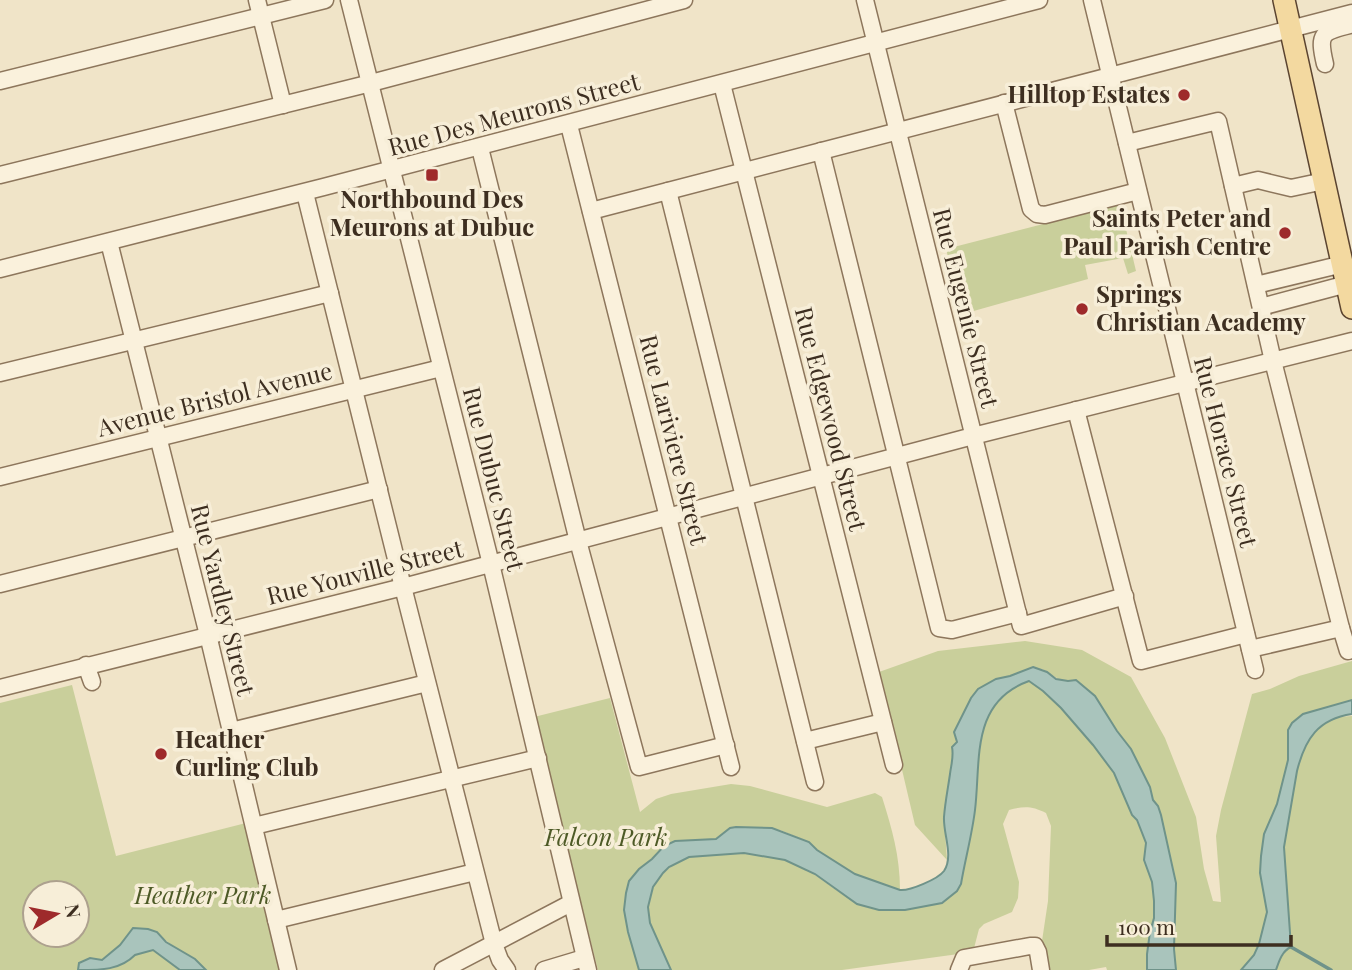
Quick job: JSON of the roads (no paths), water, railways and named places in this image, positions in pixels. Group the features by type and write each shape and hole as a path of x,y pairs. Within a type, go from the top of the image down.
{"main road":[{"path":"1284,0 1349,289"}],"street":[{"path":"0,81 259,8 325,0"},
{"name":"Rue Dubuc Street","path":"349,0 491,564 586,964"},
{"path":"0,175 371,83 684,0"},
{"name":"Rue Eugenie Street","path":"865,0 1020,620"},
{"name":"Rue Des Meurons Street","path":"0,269 392,171 1039,0"},
{"name":"Rue Horace Street","path":"1092,0 1255,670"},
{"path":"259,8 284,105"},
{"path":"591,211 1352,13"},
{"path":"1325,64 1321,43 1324,34 1352,24"},
{"name":"Rue Edgewood Street","path":"722,84 894,765"},
{"path":"1004,103 1031,209 1037,214 1045,215 1138,191"},
{"path":"1127,143 1218,121 1273,360 1348,651"},
{"name":"Rue Lariviere Street","path":"569,125 731,767"},
{"path":"480,148 578,541 639,767 726,745"},
{"path":"821,150 939,628 953,630 1020,620 1125,596"},
{"path":"1233,186 1258,180 1291,188 1324,181"},
{"path":"668,191 815,782"},
{"path":"305,193 475,873 494,944 507,970"},
{"name":"Rue Yardley Street","path":"109,242 208,635 288,970"},
{"path":"1256,285 1349,289"},
{"path":"1261,307 1349,289"},
{"path":"0,373 330,293"},
{"path":"973,436 1352,341"},
{"name":"Avenue Bristol Avenue","path":"0,477 441,368"},
{"path":"1076,410 1141,661 1341,628"},
{"name":"Rue Youville Street","path":"0,688 403,587 973,436"},
{"path":"0,584 379,489"},
{"path":"86,665 92,682"},
{"path":"231,731 427,683"},
{"path":"805,741 883,722"},
{"path":"254,827 538,758"},
{"path":"276,920 475,873"},
{"path":"443,970 571,903"},
{"path":"959,970 964,958 1030,946 1035,946 1038,952 1041,970"},
{"path":"544,970 586,964"}],"water":[{"path":"1033,667 1056,679 1076,680 1095,696 1131,749 1150,787 1161,815 1176,883 1176,970 1147,970 1154,901 1152,882 1144,860 1146,843 1114,773 1061,708 1029,681 1010,691 997,703 988,718 979,753 974,819 961,884 957,891 942,903 905,910 879,910 857,904 815,874 785,860 744,853 689,857 663,873 653,887 648,907 650,923 671,970 639,970 624,910 629,881 664,846 675,841 716,839 730,828 736,827 772,828 809,842 855,874 900,890 917,887 941,874 948,859 944,817 953,758 952,747 957,742 954,732 978,689 996,679"},
{"path":"1352,700 1352,714 1330,721 1315,732 1304,749 1297,771 1284,847 1291,947 1283,954 1276,970 1241,970 1254,955 1259,944 1267,912 1260,873 1261,856 1264,834 1277,804 1288,760 1288,730 1303,714"},
{"path":"133,928 157,932 166,942 195,959 206,970 180,970 153,950 135,955 117,966 78,970 79,963 90,958 102,960 120,945"}],"waterway":[{"path":"1291,947 1331,970"}],"place":[{"name":"Hilltop Estates","path":"1184,95"},
{"name":"Northbound Des Meurons at Dubuc","path":"432,175"},
{"name":"Saints Peter and Paul Parish Centre","path":"1285,233"},
{"name":"Springs Christian Academy","path":"1082,309"},
{"name":"Heather Curling Club","path":"161,754"}],"park label":[{"name":"Falcon Park","path":"606,838"},
{"name":"Heather Park","path":"203,896"}]}
